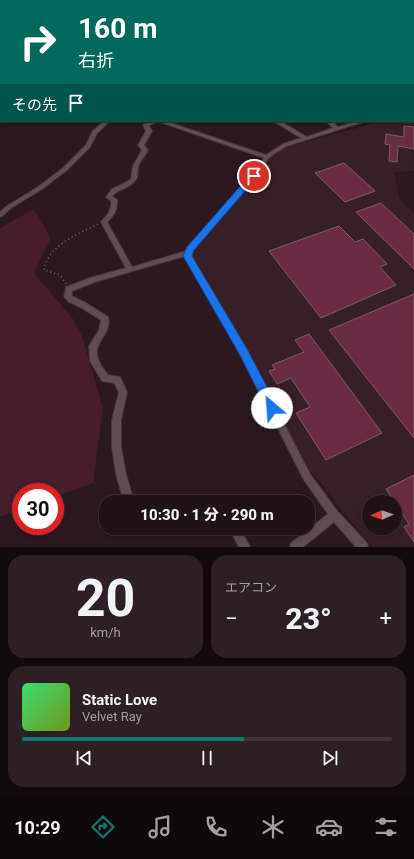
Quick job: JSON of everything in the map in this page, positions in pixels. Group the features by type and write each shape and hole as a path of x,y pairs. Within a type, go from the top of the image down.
{"street":[{"path":"0,215 9,207 40,188 65,169 88,146 95,132 106,122"},
{"path":"130,270 104,222 110,217 115,204 114,200 109,197 110,194 133,181 135,176 135,167 144,150 141,145 149,131 146,125 152,122"},
{"path":"163,122 267,156"},
{"path":"278,122 305,138"},
{"path":"330,122 337,129"},
{"path":"360,122 305,138 278,148 267,156 254,176 190,249 188,256 243,352 307,477 335,515 363,547"},
{"path":"128,495 117,458 115,434 117,407 123,392 117,380 105,378 94,361 93,346 103,331 105,319 83,304 68,297 69,289 93,280 188,253"},
{"path":"295,547 335,515"},
{"path":"238,535 245,547"}],"path":[{"path":"69,289 60,275 44,270 44,264 72,237 104,222"}],"shaded area":[{"path":"377,122 413,122 414,171 394,172 399,198 414,214 414,547 372,547 362,535 402,535 402,495 362,495 362,535 309,469 187,252 275,151"},
{"path":"34,209 51,238 34,273 73,319 82,336 103,408 93,483 64,494 64,483 12,483 12,512 0,517 0,228"}],"building":[{"path":"404,126 414,127 414,149 398,146 397,162 389,161 390,145 385,144 386,134 404,137"},
{"path":"344,163 375,191 345,202 315,173"},
{"path":"381,203 414,234 414,269 356,212"},
{"path":"339,226 355,242 363,239 387,264 380,267 396,285 321,318 269,251"},
{"path":"414,294 414,438 329,330"},
{"path":"309,334 382,433 326,460 296,413 310,407 291,378 277,384 269,371 275,369 272,365 304,352 295,340"},
{"path":"414,475 414,542 404,527 409,524 402,513 402,495 390,495 386,489"}],"route":[{"path":"254,176 190,249 188,256 243,352 272,408"}]}
